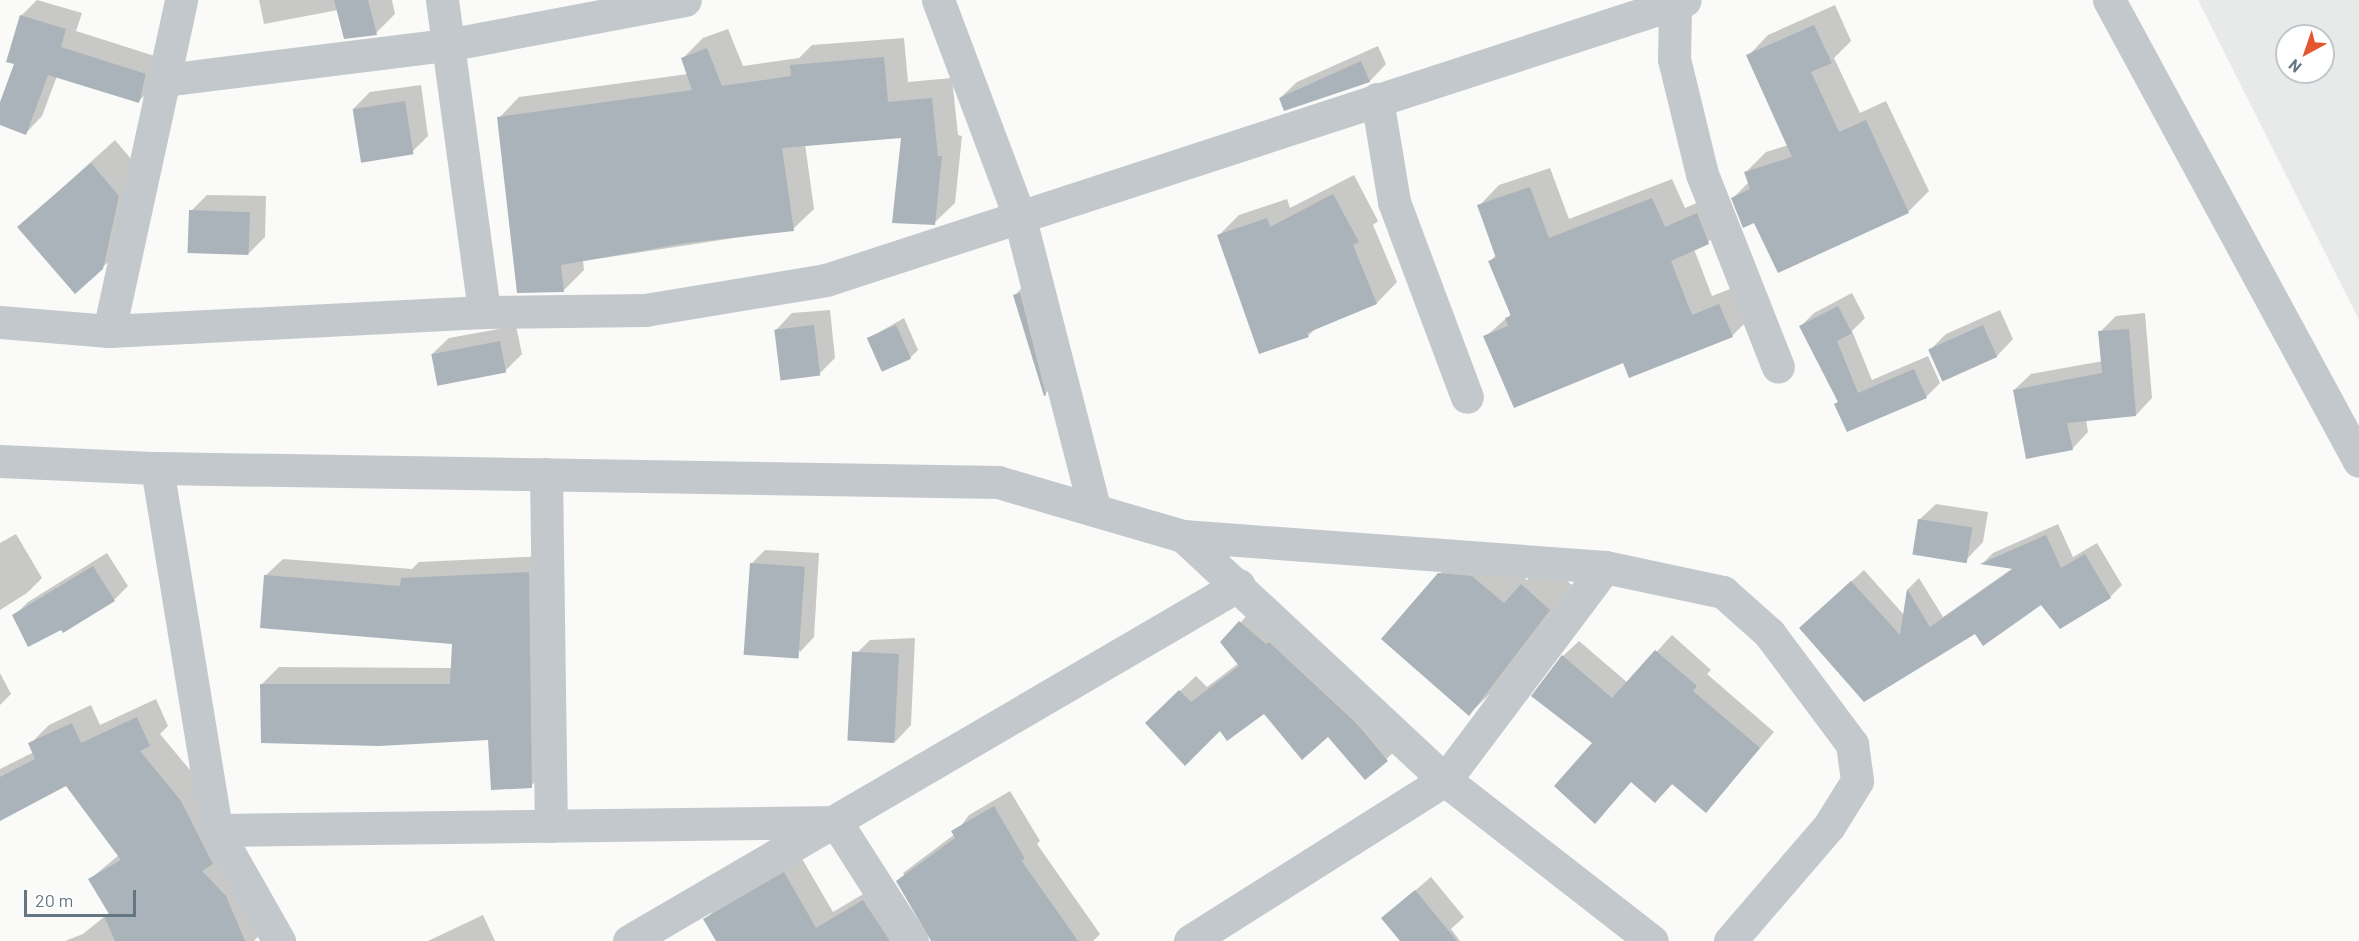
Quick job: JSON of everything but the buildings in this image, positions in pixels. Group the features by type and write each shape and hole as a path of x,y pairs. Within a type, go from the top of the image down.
{"street":[{"path":"109,331 181,0"},
{"path":"442,0 484,312"},
{"path":"165,80 447,45 685,0"},
{"path":"938,0 1019,215 1095,510"},
{"path":"2109,0 2359,461"},
{"path":"0,322 109,331 484,312 645,309 826,280 1019,215 1680,2 1674,59 1702,174 1778,367"},
{"path":"1377,99 1394,202 1467,397"},
{"path":"0,461 157,468 998,482 1184,536 1605,567 1723,592 1769,633 1852,744 1857,781 1828,826 1730,941"},
{"path":"157,468 216,830 279,941"},
{"path":"546,474 551,826"},
{"path":"1184,536 1445,780 1652,941"},
{"path":"1190,941 1445,780 1605,567"},
{"path":"629,941 837,822 1239,585"},
{"path":"216,830 837,822"},
{"path":"837,822 912,941"}],"shaded area":[{"path":"2198,0 2359,0 2359,320"}]}
